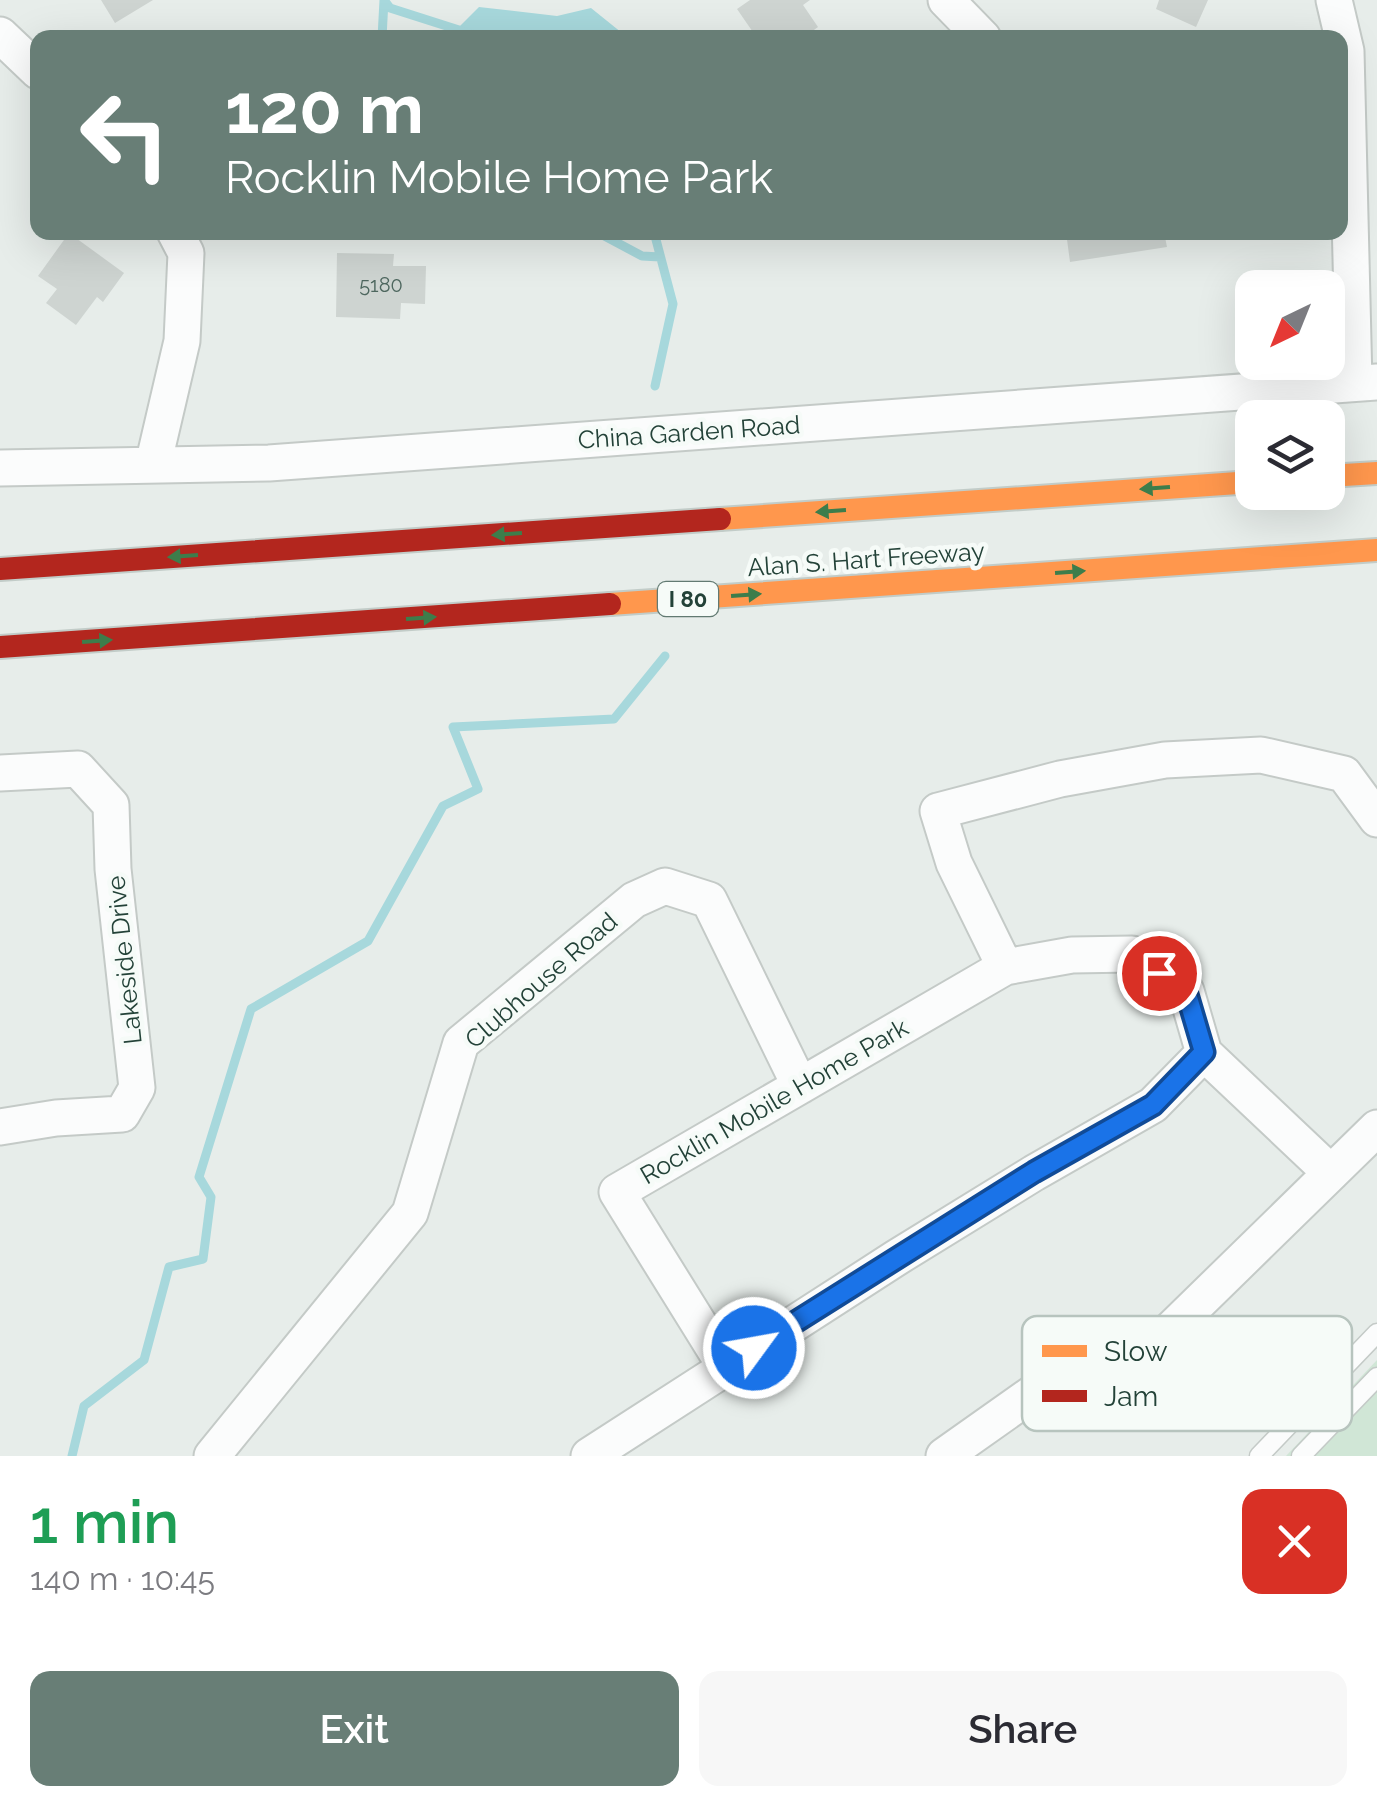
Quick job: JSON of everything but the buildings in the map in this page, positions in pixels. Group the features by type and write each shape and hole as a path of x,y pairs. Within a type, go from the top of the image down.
{"highway":[{"path":"1345,475 1377,473"},
{"name":"Alan S. Hart Freeway","path":"0,569 1235,483"},
{"name":"Alan S. Hart Freeway","path":"0,648 1377,550"}],"street":[{"path":"946,0 975,30"},
{"path":"1334,0 1339,30"},
{"path":"0,35 30,63"},
{"path":"1348,127 1365,383"},
{"path":"153,465 182,341 186,253 179,240"},
{"name":"China Garden Road","path":"0,468 269,463 1365,383"},
{"path":"1005,967 954,864 938,810 1060,779 1165,760 1262,755 1344,774 1377,820"},
{"name":"Lakeside Drive","path":"0,773 78,769 112,805 113,870 138,1088 122,1114 56,1118 0,1127"},
{"name":"Clubhouse Road","path":"212,1456 410,1213 461,1043 634,900 664,886 710,900 800,1086"},
{"name":"Rocklin Mobile Home Park","path":"726,1366 617,1192 1005,967 1072,955 1132,954 1186,991 1204,1052"},
{"path":"588,1456 1034,1172 1153,1105 1204,1052 1331,1174"},
{"path":"1185,1316 1377,1128"},
{"path":"944,1456 1022,1401"}],"lane":[{"path":"1352,1359 1377,1333"},
{"path":"1352,1403 1377,1377"},
{"path":"1259,1456 1283,1431"},
{"path":"1302,1456 1326,1431"}],"green space":[{"path":"1377,1360 1377,1456 1286,1456 1310,1431 1352,1431 1352,1386"}],"water":[{"path":"479,7 557,16 591,8 618,30 456,30"}],"waterway":[{"path":"384,0 390,8 459,30"},
{"path":"382,30 384,0"},
{"path":"612,240 642,256 660,257"},
{"path":"655,386 673,304 656,240"},
{"path":"72,1456 84,1406 144,1360 169,1267 203,1259 211,1197 199,1177 251,1009 368,941 443,806 478,789 453,727 614,719 665,656"}],"traffic: slow":[{"path":"1345,475 1377,473"},
{"path":"720,519 1235,483"},
{"path":"610,604 1377,550"}],"traffic: jam":[{"path":"0,569 720,519"},
{"path":"0,647 610,604"}],"route":[{"path":"754,1348 1034,1172 1153,1105 1204,1052 1186,991 1159,973"}]}
